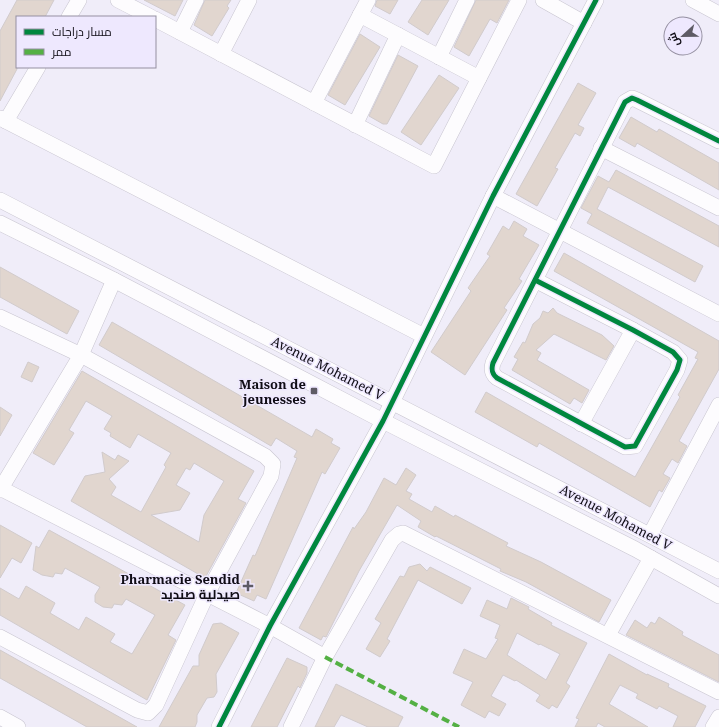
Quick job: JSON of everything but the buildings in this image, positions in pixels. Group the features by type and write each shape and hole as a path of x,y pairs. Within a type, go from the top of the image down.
{"street":[{"path":"70,16 79,0"},
{"path":"118,0 149,16"},
{"path":"180,32 196,0"},
{"path":"221,54 249,0"},
{"path":"314,103 368,0"},
{"path":"439,57 467,0"},
{"path":"156,20 434,166 519,0"},
{"path":"543,0 584,23"},
{"path":"219,727 270,626 383,421 493,196 596,0"},
{"path":"693,0 719,14"},
{"path":"360,15 479,78"},
{"path":"355,125 398,35"},
{"path":"37,68 3,119 424,336"},
{"path":"535,280 633,330 677,356 680,360 677,370 635,446 628,448 625,447 497,378 492,372 493,363 600,148 625,102 632,98 719,141"},
{"path":"600,148 719,208"},
{"path":"493,196 559,232 719,314"},
{"name":"Avenue Mohamed V","path":"0,200 393,401 719,571"},
{"name":"Avenue Mohamed V","path":"0,223 114,280 383,421 635,549 719,596"},
{"path":"114,280 82,355 0,489 270,626 325,657"},
{"path":"0,317 82,355 265,456 273,464 271,476 207,594 156,705 148,713 136,710 0,638"},
{"path":"581,424 633,330"},
{"path":"650,535 719,405"},
{"path":"291,727 325,657 392,540 399,534 404,533 719,692"},
{"path":"608,635 651,558"},
{"path":"0,717 18,727"},
{"path":"713,727 719,717"}],"marked path":[{"path":"325,657 459,727"}],"cycle path":[{"path":"219,727 270,626 383,421 493,196 596,0"},
{"path":"535,280 673,352 680,360 677,370 635,446 625,447 497,378 492,372 493,363 625,102 632,98 637,100 719,141"}],"place":[{"name":"Maison de jeunesses","path":"314,391"},
{"name":"Pharmacie Sendid صيدلية صنديد","path":"248,586"}]}
